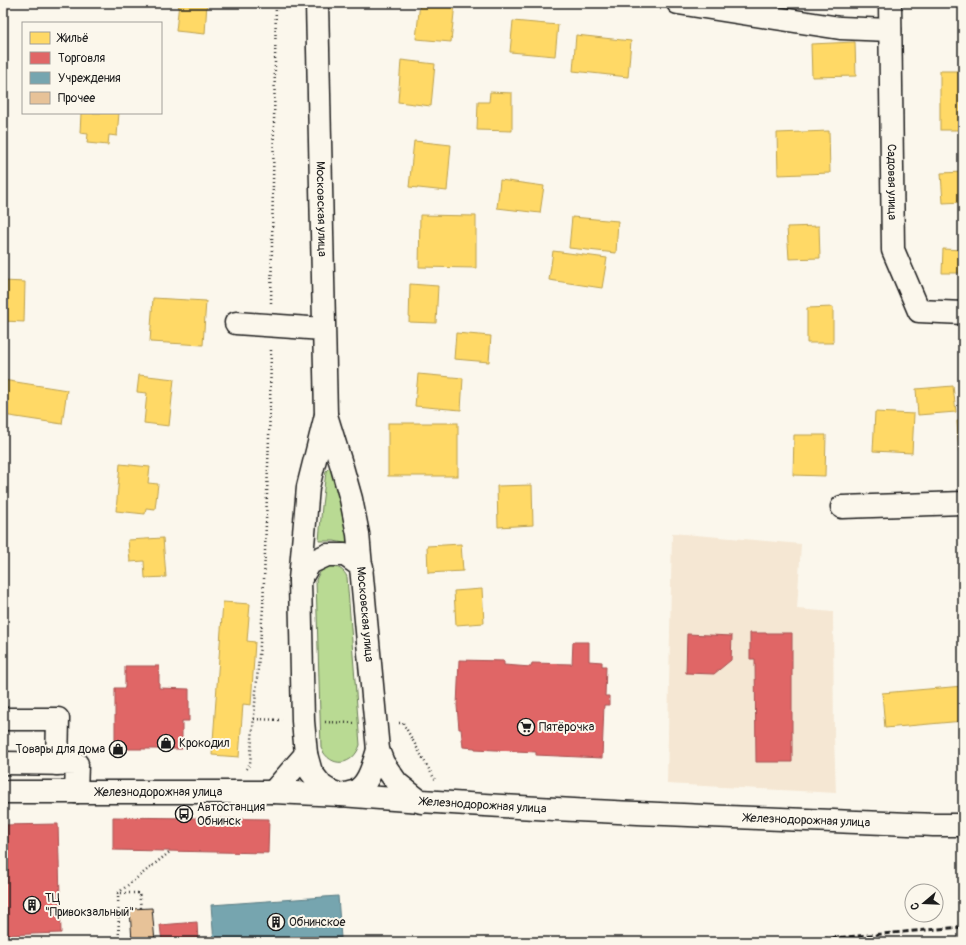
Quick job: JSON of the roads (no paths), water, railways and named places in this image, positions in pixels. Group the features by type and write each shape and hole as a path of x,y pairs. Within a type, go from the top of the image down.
{"main road":[{"name":"Московская улица","path":"317,3 326,415 308,487 300,580 303,721 306,754 311,772 322,786 341,795"},
{"path":"678,3 840,28 890,30"},
{"name":"Садовая улица","path":"890,3 893,250 919,311 963,313"},
{"path":"236,323 324,329"},
{"name":"Московская улица","path":"326,415 351,499 358,534 378,750 383,763 396,782 421,802"},
{"path":"842,507 963,503"},
{"path":"300,580 310,563 326,555 345,555 362,567"},
{"path":"3,720 58,720 57,764"},
{"path":"341,795 354,791 362,785 370,774 378,750"},
{"path":"273,792 306,754"},
{"path":"3,763 77,764 76,792"},
{"name":"Железнодорожная улица","path":"3,792 273,792 341,795 421,802 594,812 963,825"}],"railway":[{"path":"786,942 963,927"}],"place":[{"name":"Пятёрочка","path":"526,727"},
{"name":"Крокодил","path":"166,743"},
{"name":"Товары для дома","path":"118,749"},
{"name":"Автостанция Обнинск","path":"184,814"},
{"name":"ТЦ \"Привокзальный\"","path":"32,905"},
{"name":"Обнинское","path":"276,922"}]}
